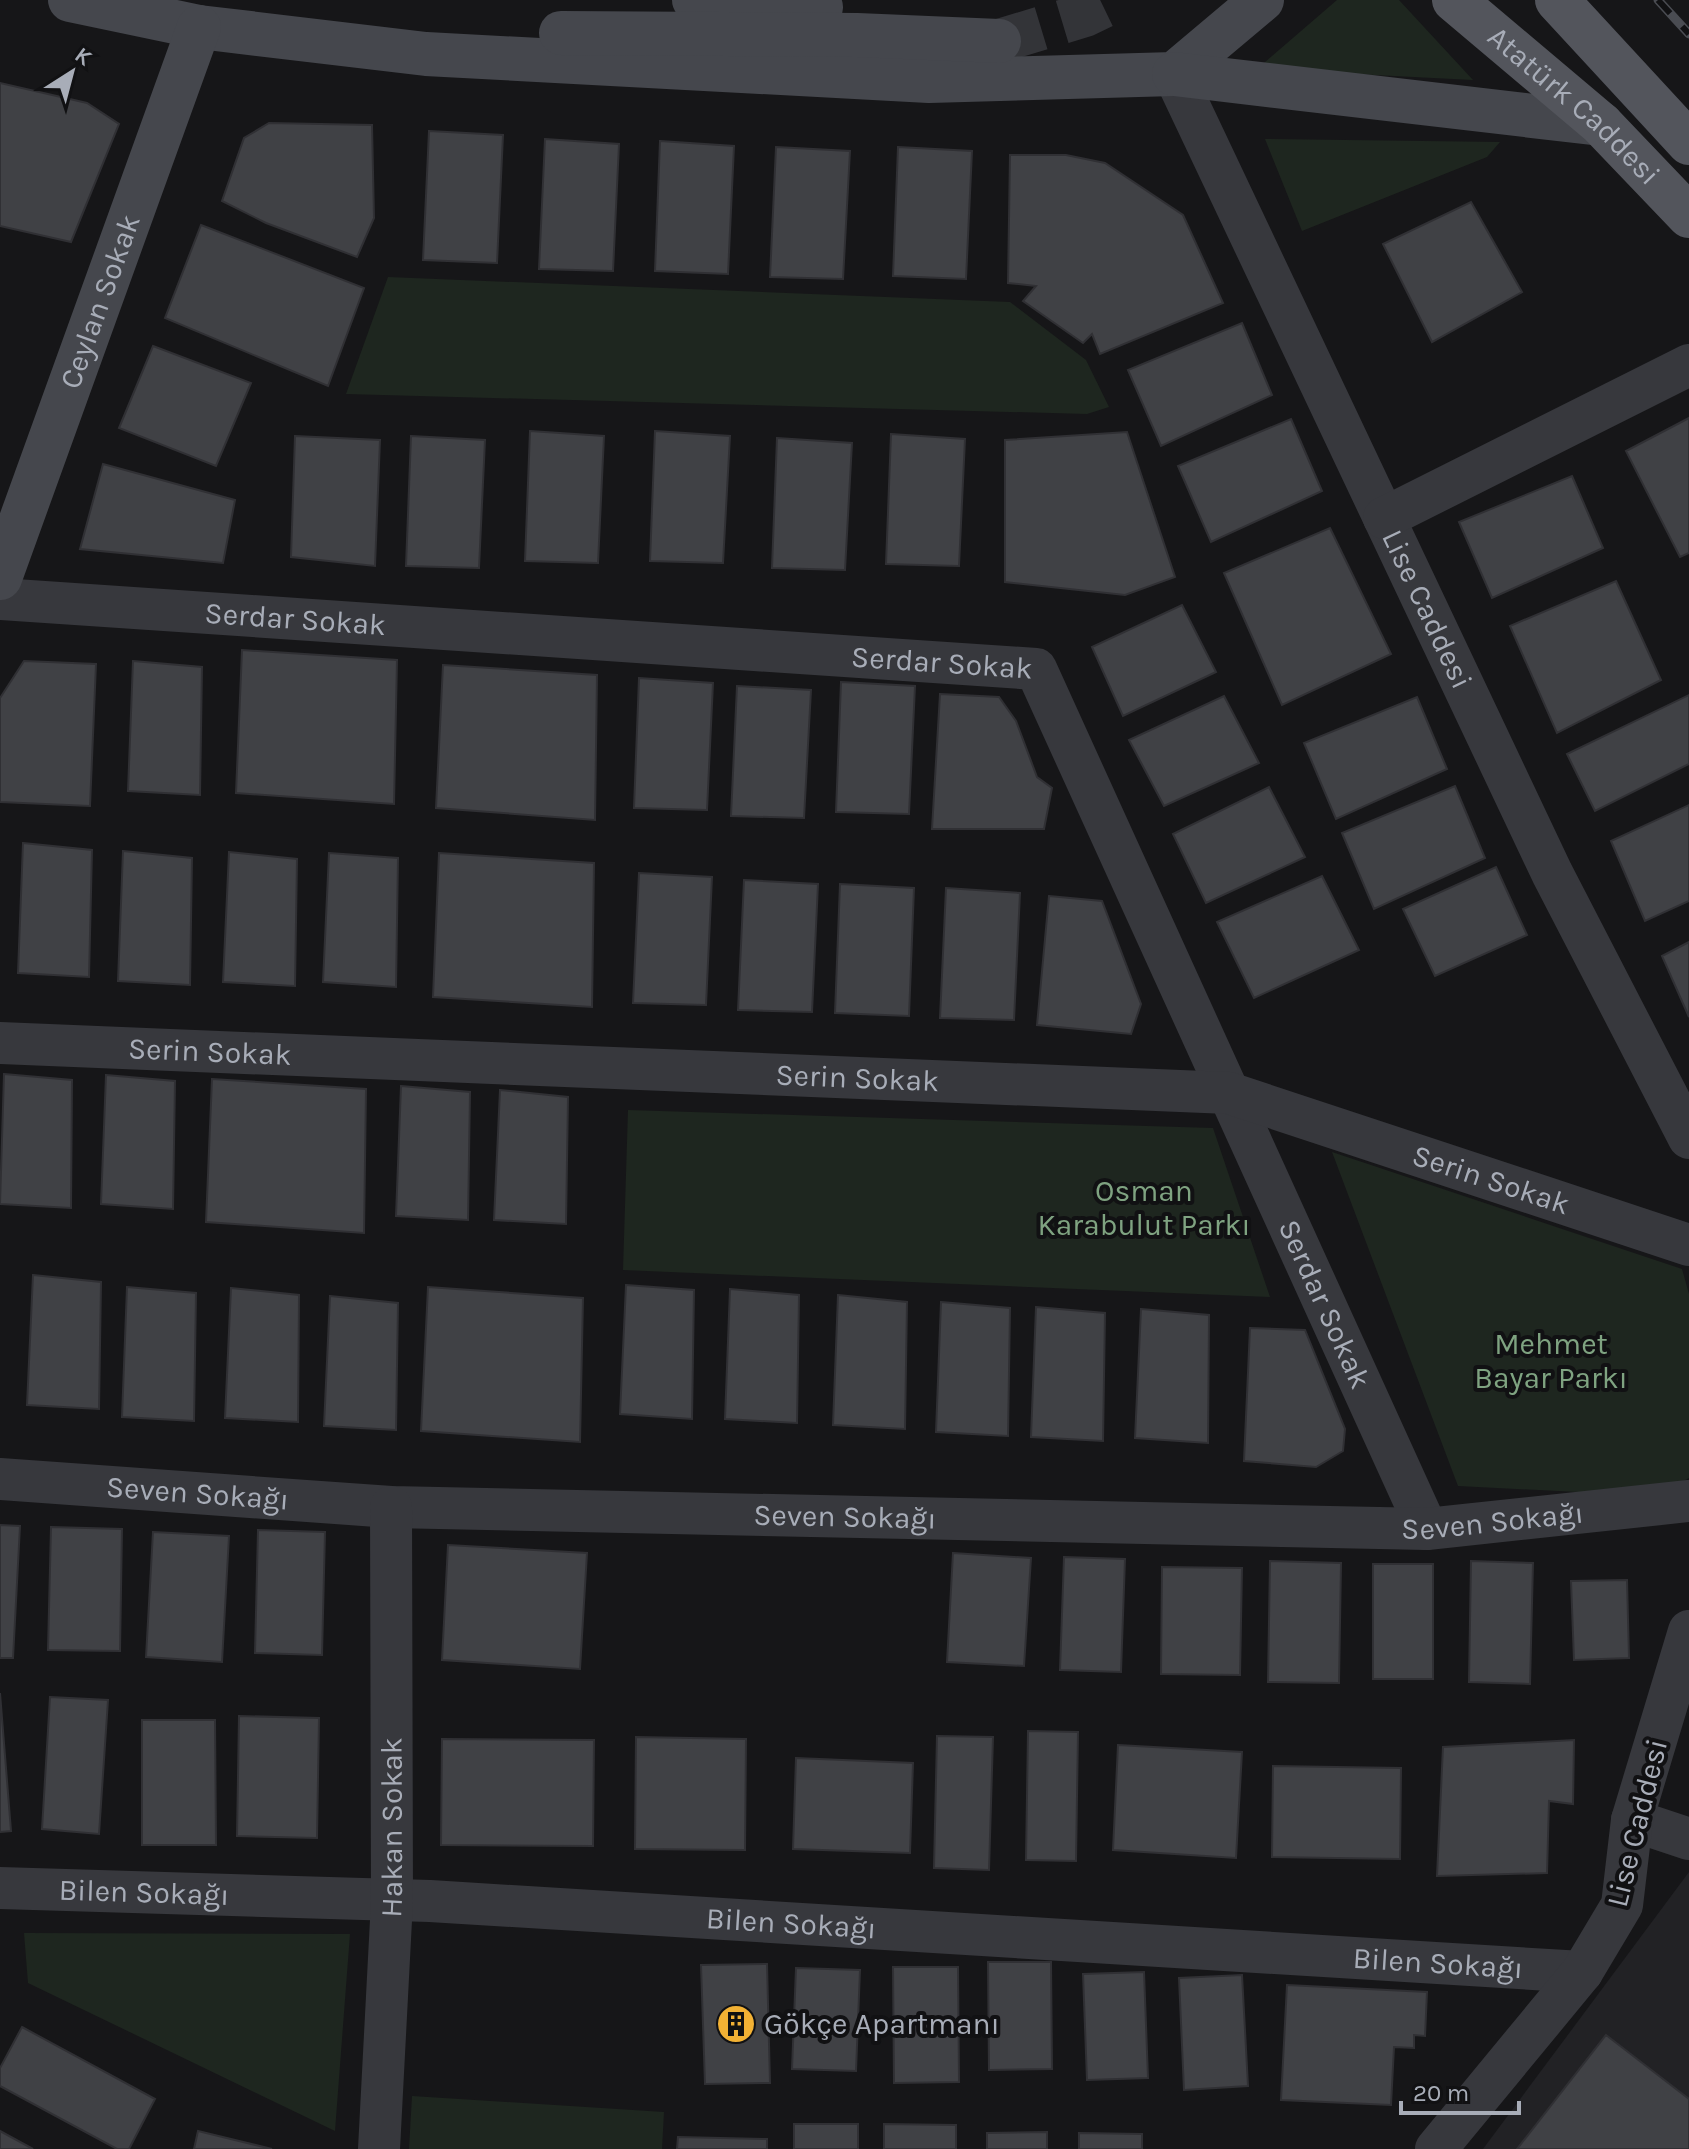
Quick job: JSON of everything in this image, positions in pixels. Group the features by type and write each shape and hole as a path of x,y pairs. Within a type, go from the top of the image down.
{"main road":[{"path":"70,0 199,27 426,54 929,81 1174,74 1601,124"},
{"path":"199,27 857,35 997,27 694,0"},
{"name":"Atatürk Caddesi","path":"1454,0 1601,124 1689,216"},
{"name":"Atatürk Caddesi","path":"1557,0 1689,143"},
{"path":"1174,74 1251,6"},
{"name":"Ceylan Sokak","path":"0,578 199,27"}],"street":[{"name":"Lise Caddesi","path":"1174,74 1552,873 1689,1138"},
{"path":"1384,518 1689,365"},
{"name":"Serdar Sokak","path":"0,599 1036,669 1427,1529"},
{"name":"Serin Sokak","path":"0,1043 1229,1093 1689,1245"},
{"name":"Seven Sokağı","path":"0,1479 391,1507 1427,1529 1689,1501"},
{"name":"Hakan Sokak","path":"379,2149 392,1901 391,1507"},
{"name":"Lise Caddesi","path":"1436,2149 1582,1972 1622,1905 1632,1820 1689,1631"},
{"path":"1632,1820 1689,1839"},
{"name":"Bilen Sokağı","path":"0,1888 392,1901 1582,1972"}],"shaded area":[{"path":"1689,1872 1689,2149 1483,2149"}],"green space":[{"path":"1337,0 1399,0 1473,80 1257,69"},
{"path":"1265,139 1500,142 1487,157 1302,231"},
{"path":"388,277 1010,302 1086,360 1109,407 1087,414 346,394"},
{"name":"Osman Karabulut Parkı","path":"628,1110 1213,1128 1270,1297 623,1270"},
{"name":"Mehmet Bayar Parkı","path":"1332,1152 1682,1269 1689,1294 1689,1478 1657,1496 1458,1486"},
{"path":"24,1933 350,1934 335,2131 28,1983"},
{"path":"412,2096 664,2112 662,2149 409,2149"}],"building":[{"path":"0,83 87,103 119,124 71,242 0,226"},
{"path":"269,123 372,125 374,218 357,257 266,223 222,201 244,138"},
{"path":"429,131 503,135 497,263 423,260"},
{"path":"545,139 619,144 613,271 539,269"},
{"path":"660,141 734,146 728,274 655,271"},
{"path":"776,147 850,151 843,279 770,277"},
{"path":"898,147 972,151 966,279 893,276"},
{"path":"1010,155 1066,155 1105,163 1183,215 1223,303 1100,354 1092,334 1083,343 1023,301 1036,286 1008,283"},
{"path":"1471,202 1522,292 1432,342 1383,244"},
{"path":"201,225 364,288 328,386 165,318"},
{"path":"1242,323 1272,395 1161,446 1128,370"},
{"path":"153,346 251,383 216,466 119,428"},
{"path":"1689,418 1689,553 1680,557 1626,451"},
{"path":"1291,419 1322,491 1211,542 1178,466"},
{"path":"530,431 604,436 598,563 525,561"},
{"path":"655,431 730,436 723,563 650,561"},
{"path":"1127,432 1175,577 1125,595 1005,582 1005,440"},
{"path":"891,434 965,439 959,566 886,564"},
{"path":"295,436 380,440 375,566 291,557"},
{"path":"411,436 485,440 479,568 406,566"},
{"path":"777,438 852,443 845,570 772,568"},
{"path":"103,464 235,500 223,563 80,549"},
{"path":"1572,476 1603,548 1492,598 1459,522"},
{"path":"1330,528 1391,654 1282,705 1224,573"},
{"path":"1616,581 1661,680 1557,733 1510,626"},
{"path":"1182,605 1216,672 1123,716 1092,647"},
{"path":"242,650 397,660 394,804 236,793"},
{"path":"24,661 96,664 90,806 0,802 0,698"},
{"path":"133,661 202,667 200,795 128,791"},
{"path":"443,665 597,675 595,820 436,808"},
{"path":"639,678 713,683 707,810 634,808"},
{"path":"841,682 915,686 909,814 836,812"},
{"path":"737,686 811,690 804,818 731,816"},
{"path":"940,694 999,697 1016,721 1037,777 1052,788 1044,829 932,829"},
{"path":"1689,695 1689,764 1595,811 1567,754"},
{"path":"1224,696 1259,763 1164,806 1129,740"},
{"path":"1417,697 1447,769 1336,819 1304,743"},
{"path":"1455,786 1485,858 1374,909 1342,833"},
{"path":"1269,787 1305,857 1206,903 1173,834"},
{"path":"1689,805 1689,901 1645,921 1611,841"},
{"path":"23,843 92,850 89,977 18,973"},
{"path":"123,851 192,858 190,985 118,981"},
{"path":"229,852 297,859 295,986 223,982"},
{"path":"329,853 398,858 396,987 323,982"},
{"path":"439,853 594,863 592,1007 433,997"},
{"path":"1496,867 1527,935 1435,976 1403,909"},
{"path":"639,873 712,877 706,1005 633,1003"},
{"path":"1322,876 1359,950 1254,998 1217,922"},
{"path":"744,880 818,884 812,1012 738,1010"},
{"path":"840,884 914,888 909,1016 835,1013"},
{"path":"946,888 1020,893 1014,1020 940,1018"},
{"path":"1049,896 1102,901 1141,1004 1131,1034 1037,1025"},
{"path":"1689,942 1689,1017 1662,956"},
{"path":"4,1074 72,1080 71,1208 0,1204"},
{"path":"106,1075 175,1081 173,1209 101,1204"},
{"path":"212,1079 366,1089 364,1233 206,1222"},
{"path":"401,1086 470,1092 468,1220 396,1216"},
{"path":"500,1090 568,1097 566,1224 494,1220"},
{"path":"33,1275 101,1282 99,1409 27,1405"},
{"path":"626,1285 694,1290 692,1419 620,1414"},
{"path":"127,1287 196,1293 194,1421 122,1417"},
{"path":"428,1287 583,1298 580,1442 421,1431"},
{"path":"231,1288 299,1295 298,1422 225,1418"},
{"path":"730,1289 799,1295 797,1423 725,1419"},
{"path":"838,1295 907,1302 905,1429 833,1425"},
{"path":"330,1296 398,1303 396,1430 324,1426"},
{"path":"941,1302 1010,1308 1008,1436 936,1432"},
{"path":"1036,1307 1105,1313 1103,1441 1031,1437"},
{"path":"1141,1309 1209,1315 1208,1443 1135,1438"},
{"path":"1250,1328 1305,1330 1345,1429 1343,1451 1316,1467 1244,1461"},
{"path":"0,1525 20,1526 13,1658 0,1658"},
{"path":"51,1527 122,1529 120,1651 48,1650"},
{"path":"258,1530 325,1532 322,1655 255,1653"},
{"path":"153,1532 229,1536 222,1662 146,1657"},
{"path":"448,1545 587,1553 580,1669 442,1660"},
{"path":"953,1553 1031,1558 1024,1666 947,1662"},
{"path":"1064,1557 1125,1559 1121,1672 1060,1670"},
{"path":"1270,1561 1341,1563 1339,1683 1268,1682"},
{"path":"1471,1561 1533,1563 1530,1684 1469,1682"},
{"path":"1373,1564 1433,1564 1433,1679 1373,1679"},
{"path":"1162,1567 1242,1568 1240,1675 1161,1674"},
{"path":"1627,1580 1629,1658 1574,1660 1571,1581"},
{"path":"0,1693 11,1831 0,1832"},
{"path":"50,1697 108,1700 99,1834 42,1829"},
{"path":"239,1716 319,1718 317,1838 237,1836"},
{"path":"142,1720 215,1720 216,1845 142,1845"},
{"path":"1028,1731 1078,1732 1076,1861 1026,1860"},
{"path":"937,1736 993,1737 989,1870 934,1868"},
{"path":"636,1737 746,1739 745,1850 635,1849"},
{"path":"442,1739 594,1740 593,1846 441,1845"},
{"path":"1574,1740 1573,1804 1549,1801 1547,1873 1437,1876 1443,1747"},
{"path":"1118,1745 1242,1752 1236,1858 1113,1850"},
{"path":"796,1758 913,1763 910,1853 793,1849"},
{"path":"1273,1766 1401,1768 1400,1859 1272,1857"},
{"path":"988,1962 1051,1962 1052,2069 989,2070"},
{"name":"Gökçe Apartmanı","path":"767,1964 770,2083 705,2084 701,1965"},
{"path":"893,1967 958,1967 959,2082 894,2083"},
{"path":"796,1968 860,1970 856,2071 792,2069"},
{"path":"1144,1972 1148,2078 1087,2080 1083,1974"},
{"path":"1242,1975 1248,2086 1184,2090 1179,1978"},
{"path":"1287,1985 1427,1992 1425,2036 1414,2035 1414,2048 1394,2047 1391,2105 1281,2100"},
{"path":"22,2027 155,2099 129,2149 117,2149 0,2086 0,2068"},
{"path":"1606,2035 1689,2099 1689,2149 1517,2149"},
{"path":"794,2124 858,2124 858,2149 794,2149"},
{"path":"884,2124 956,2125 956,2149 884,2149"},
{"path":"0,2131 33,2149 0,2149"},
{"path":"198,2131 272,2149 194,2149"},
{"path":"1047,2132 1047,2149 987,2149 987,2133"},
{"path":"1079,2133 1142,2134 1142,2149 1079,2149"},
{"path":"678,2137 767,2139 767,2149 677,2149"}],"tunnel":[{"path":"999,41 1085,15 1116,0"}],"railway":[{"path":"1658,0 1689,34"}],"place":[{"name":"Gökçe Apartmanı","path":"736,2024"}]}
